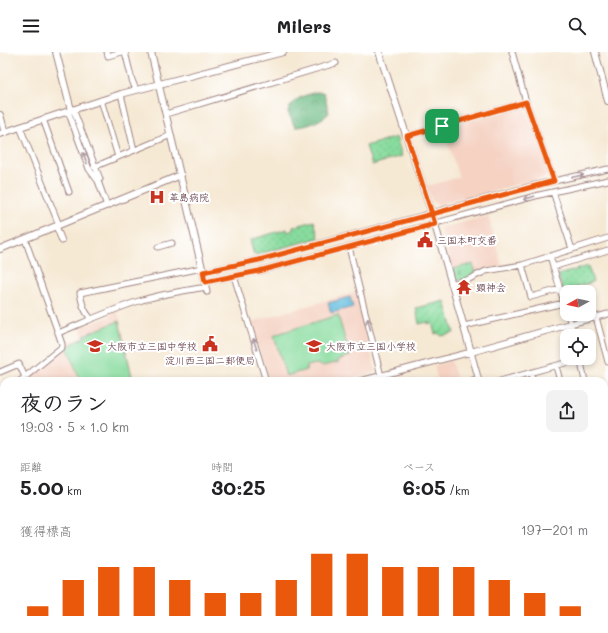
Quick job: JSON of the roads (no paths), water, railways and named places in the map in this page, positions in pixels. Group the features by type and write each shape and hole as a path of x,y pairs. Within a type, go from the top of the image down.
{"street":[{"path":"56,52 71,110 89,169 98,181 108,205"},
{"path":"107,52 108,56 123,52 136,90"},
{"path":"152,52 206,287"},
{"path":"0,115 2,134 20,126 121,94 283,52"},
{"path":"379,52 432,214 477,377"},
{"path":"512,52 526,102 554,181"},
{"path":"595,52 608,101"},
{"path":"166,114 336,63"},
{"path":"121,94 134,150"},
{"path":"102,100 118,157"},
{"path":"407,136 526,102"},
{"path":"71,110 108,205"},
{"path":"44,119 69,192"},
{"path":"20,126 62,241"},
{"path":"94,167 171,135"},
{"path":"91,319 83,308 80,294 202,270 233,266 554,181 608,169"},
{"path":"0,249 181,175"},
{"path":"58,333 141,300 173,292 206,287 235,276 350,247 553,192 608,180"},
{"path":"553,192 572,249"},
{"path":"348,236 381,376 581,321"},
{"path":"451,284 469,279 486,271 522,264 608,238"},
{"path":"24,377 62,347 25,239"},
{"path":"158,247 172,243"},
{"path":"553,267 608,250"},
{"path":"282,254 280,258 285,264"},
{"path":"522,264 531,297 560,289 550,256"},
{"path":"233,266 265,377"},
{"path":"464,326 560,304"},
{"path":"608,314 596,317 608,362"},
{"path":"569,321 572,329"},
{"path":"0,372 19,364 22,377"},
{"path":"517,377 560,365"},
{"path":"582,365 585,377"},
{"path":"556,366 559,377"},
{"path":"531,372 532,377"}],"water":[{"path":"350,297 353,307 331,313 328,303"}],"place":[{"name":"革島病院","path":"157,197"},
{"name":"三国本町交番","path":"425,240"},
{"name":"顕神会","path":"464,287"},
{"name":"淀川西三国二郵便局","path":"210,344"},
{"name":"大阪市立三国中学校","path":"95,346"},
{"name":"大阪市立三国小学校","path":"314,346"}]}
